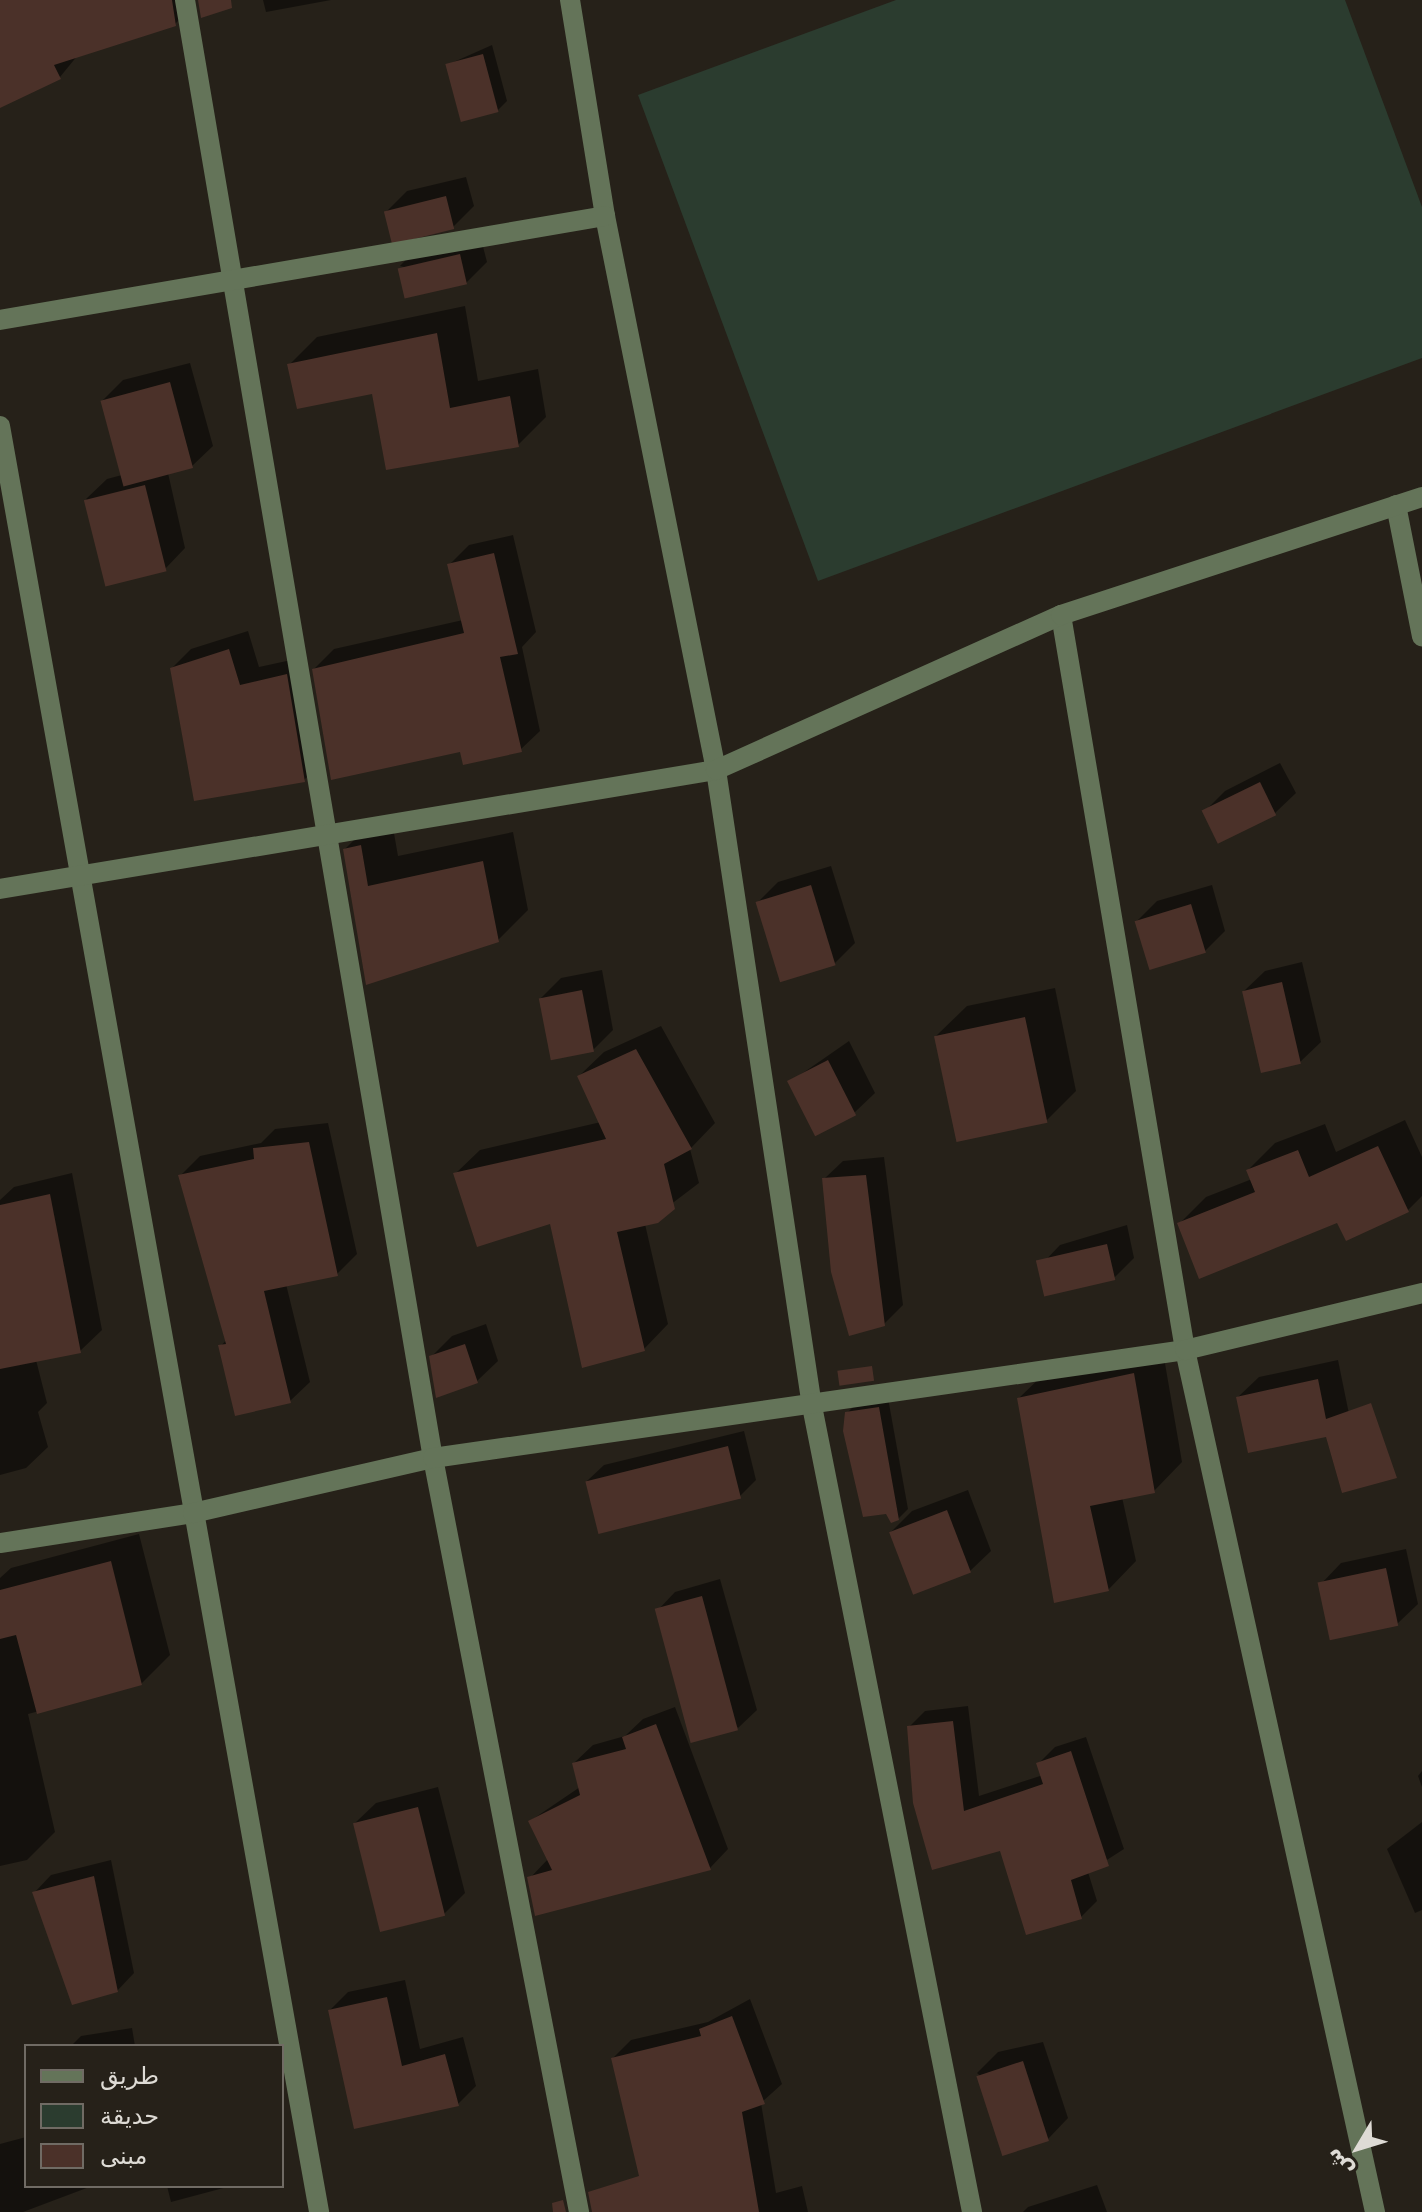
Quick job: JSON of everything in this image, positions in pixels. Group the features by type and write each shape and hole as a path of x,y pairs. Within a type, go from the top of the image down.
{"street":[{"path":"185,0 330,829 433,1458 579,2212"},
{"path":"570,0 605,216 716,770 812,1406 972,2212"},
{"path":"0,320 605,216"},
{"path":"0,426 319,2212"},
{"path":"0,889 330,829 716,770 1061,615 1422,497"},
{"path":"1396,505 1422,636"},
{"path":"1061,615 1185,1350 1375,2212"},
{"path":"0,1543 193,1513 433,1458 812,1406 1185,1350 1422,1293"}],"green space":[{"path":"896,0 1345,0 1422,207 1422,358 818,581 638,95"}],"building":[{"path":"0,0 172,0 176,26 54,65 61,79 0,108"},
{"path":"198,0 231,0 232,8 201,18"},
{"path":"483,54 499,112 461,122 445,64"},
{"path":"446,196 454,229 392,244 384,211"},
{"path":"460,254 467,284 405,299 398,268"},
{"path":"437,333 450,408 510,396 519,447 386,470 372,394 297,409 287,364"},
{"path":"170,382 193,468 123,487 100,401"},
{"path":"145,485 167,571 105,587 84,500"},
{"path":"494,553 518,654 500,657 522,752 463,765 460,752 331,780 312,669 464,633 447,564"},
{"path":"229,649 240,685 287,674 305,782 194,801 170,668"},
{"path":"1260,782 1276,815 1218,844 1202,810"},
{"path":"361,845 368,886 483,861 499,942 366,985 343,849"},
{"path":"811,885 836,965 780,982 756,902"},
{"path":"1191,904 1206,953 1149,970 1135,921"},
{"path":"1282,982 1301,1064 1261,1073 1242,991"},
{"path":"582,990 594,1052 551,1060 539,998"},
{"path":"1025,1017 1047,1123 956,1142 934,1036"},
{"path":"636,1049 692,1149 664,1164 675,1209 658,1223 617,1232 645,1351 582,1368 550,1224 477,1247 453,1173 606,1139 577,1076"},
{"path":"828,1060 856,1115 815,1136 787,1081"},
{"path":"309,1142 338,1276 264,1291 291,1403 235,1416 218,1345 226,1344 178,1175 254,1159 253,1148"},
{"path":"1378,1146 1409,1212 1346,1241 1337,1223 1199,1279 1177,1223 1255,1192 1246,1170 1298,1150 1309,1177"},
{"path":"866,1175 885,1326 849,1336 831,1272 822,1178"},
{"path":"50,1194 81,1353 0,1369 0,1205"},
{"path":"1107,1244 1115,1280 1044,1296 1036,1260"},
{"path":"465,1344 478,1383 436,1398 429,1356"},
{"path":"872,1366 874,1381 839,1386 837,1371"},
{"path":"1134,1373 1155,1493 1090,1506 1109,1591 1054,1603 1017,1398"},
{"path":"1318,1379 1326,1419 1371,1403 1397,1478 1342,1493 1326,1437 1248,1453 1236,1397"},
{"path":"879,1407 899,1520 891,1523 886,1514 863,1517 843,1431 845,1412"},
{"path":"728,1446 741,1498 598,1534 585,1482"},
{"path":"947,1510 971,1573 913,1595 889,1532"},
{"path":"111,1561 142,1685 37,1714 16,1635 0,1639 0,1590"},
{"path":"1386,1568 1398,1626 1330,1640 1318,1583"},
{"path":"702,1596 738,1730 691,1743 655,1609"},
{"path":"953,1721 964,1811 1043,1784 1036,1763 1071,1751 1109,1866 1071,1880 1082,1919 1026,1935 1000,1851 932,1870 913,1803 907,1726"},
{"path":"656,1724 711,1870 535,1916 527,1877 552,1870 528,1821 580,1795 572,1763 626,1749 622,1737"},
{"path":"418,1807 445,1916 380,1932 353,1823"},
{"path":"94,1876 118,1992 72,2005 32,1892"},
{"path":"387,1997 402,2066 445,2054 459,2106 354,2129 328,2010"},
{"path":"732,2016 765,2104 742,2112 759,2212 592,2212 588,2192 639,2176 611,2058 701,2036 699,2029"},
{"path":"1023,2061 1049,2141 1002,2156 976,2076"},
{"path":"563,2200 566,2212 553,2212 552,2203"}]}
